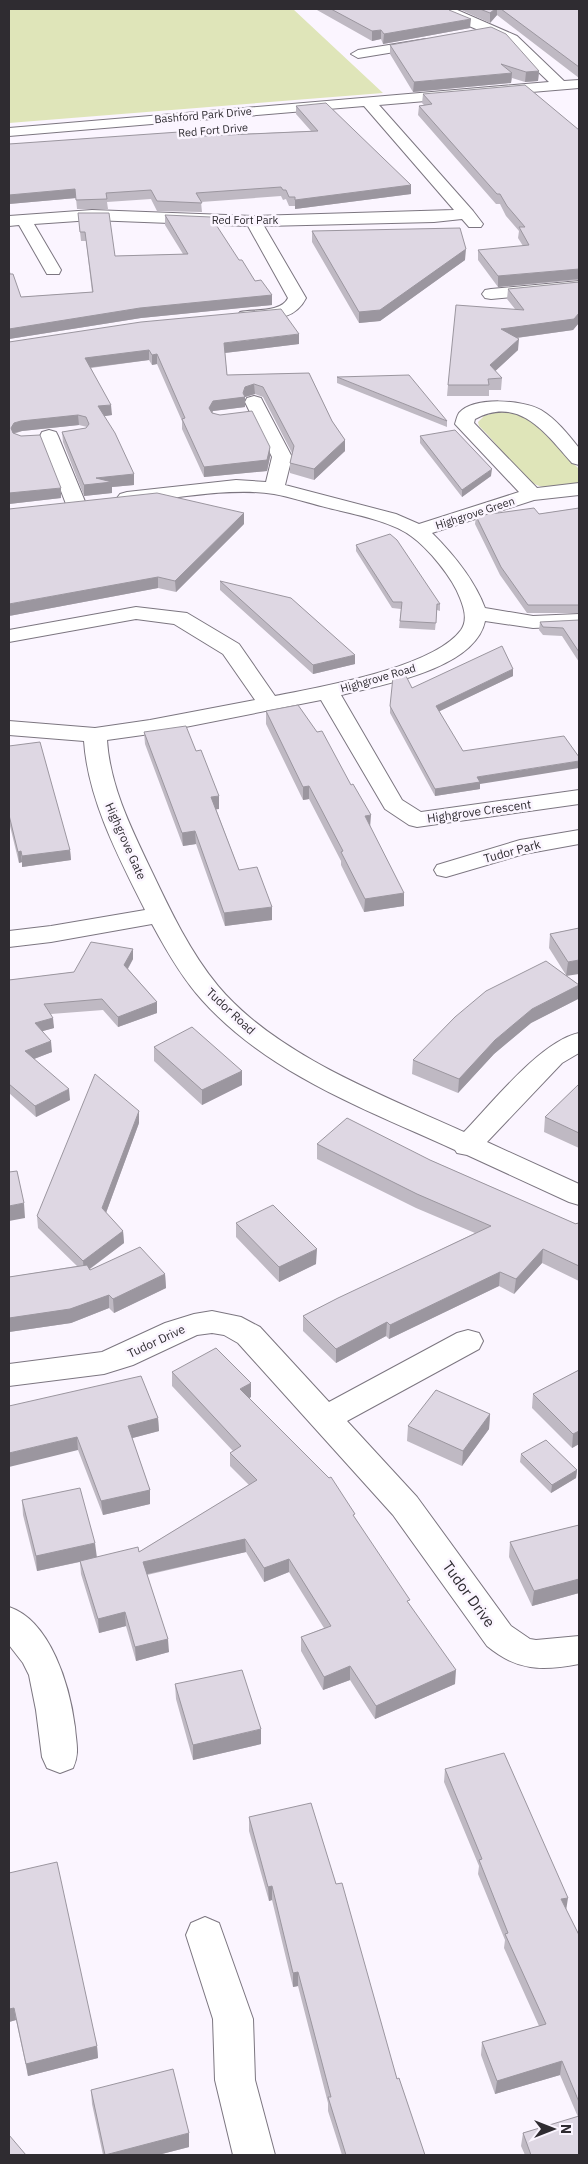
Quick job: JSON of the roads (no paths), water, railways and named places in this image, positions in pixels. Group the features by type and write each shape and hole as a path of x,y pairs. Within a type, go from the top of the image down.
{"street":[{"path":"446,9 455,15 494,30 517,42 561,86"},
{"path":"466,36 494,30"},
{"path":"358,53 437,41"},
{"name":"Bashford Park Drive","path":"9,132 579,84"},
{"name":"Red Fort Park","path":"16,220 92,214 253,221 434,217 471,220 367,101"},
{"name":"Red Fort Drive","path":"9,146 218,129"},
{"name":"Red Fort Park","path":"16,220 53,270"},
{"path":"232,317 282,312 288,310 296,303 295,292 253,221"},
{"path":"491,294 579,286"},
{"name":"Highgrove Green","path":"532,494 464,424 467,416 476,410 495,406 530,411 579,459"},
{"path":"251,410 282,457 274,488"},
{"path":"69,434 40,437 85,503 236,486 274,488 389,518 418,531 444,557 468,591 476,613 534,622 579,620"},
{"name":"Highgrove Green","path":"418,531 532,494 579,489"},
{"path":"9,636 136,612 179,618 231,649 269,704"},
{"name":"Highgrove Road","path":"9,728 95,735 150,728 328,692 412,670 453,649 472,631 476,613"},
{"name":"Highgrove Crescent","path":"328,692 393,804 417,820 579,797"},
{"name":"Highgrove Gate","path":"95,735 98,768 114,817 160,915"},
{"name":"Tudor Park","path":"446,870 520,847 579,836"},
{"path":"9,939 51,934 160,915"},
{"name":"Tudor Road","path":"160,915 202,985 259,1037 306,1069 467,1146 579,1195"},
{"path":"467,1146 552,1057 579,1041"},
{"name":"Tudor Drive","path":"9,1375 102,1363 122,1358 165,1335 192,1324 222,1323 237,1327 248,1336 326,1418 405,1506 499,1636 513,1648 525,1653 550,1655 579,1650"},
{"path":"326,1418 468,1341"},
{"path":"9,1621 29,1644 42,1665 50,1688 60,1756"},
{"path":"205,1935 233,2019 235,2080 254,2155"}]}
